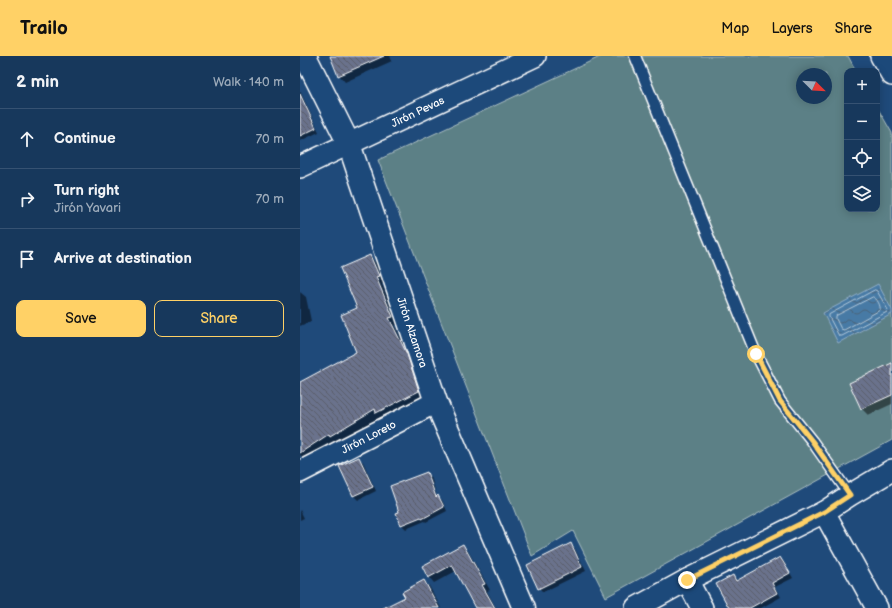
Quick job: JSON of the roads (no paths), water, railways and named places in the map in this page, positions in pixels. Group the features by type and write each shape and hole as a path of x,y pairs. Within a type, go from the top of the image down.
{"street":[{"name":"Jirón Alzamora","path":"305,56 349,144 436,402 524,608"},
{"name":"Jirón Pevas","path":"300,167 535,56"},
{"path":"882,56 892,75"},
{"name":"Jirón Loreto","path":"300,472 436,402"},
{"path":"636,608 687,580 824,512 892,470"},
{"path":"824,512 877,608"},
{"path":"687,580 702,608"}],"lane":[{"path":"635,56 756,354 780,401 812,441 850,495"}],"water":[{"path":"878,284 892,310 892,314 838,343 823,313"}]}
